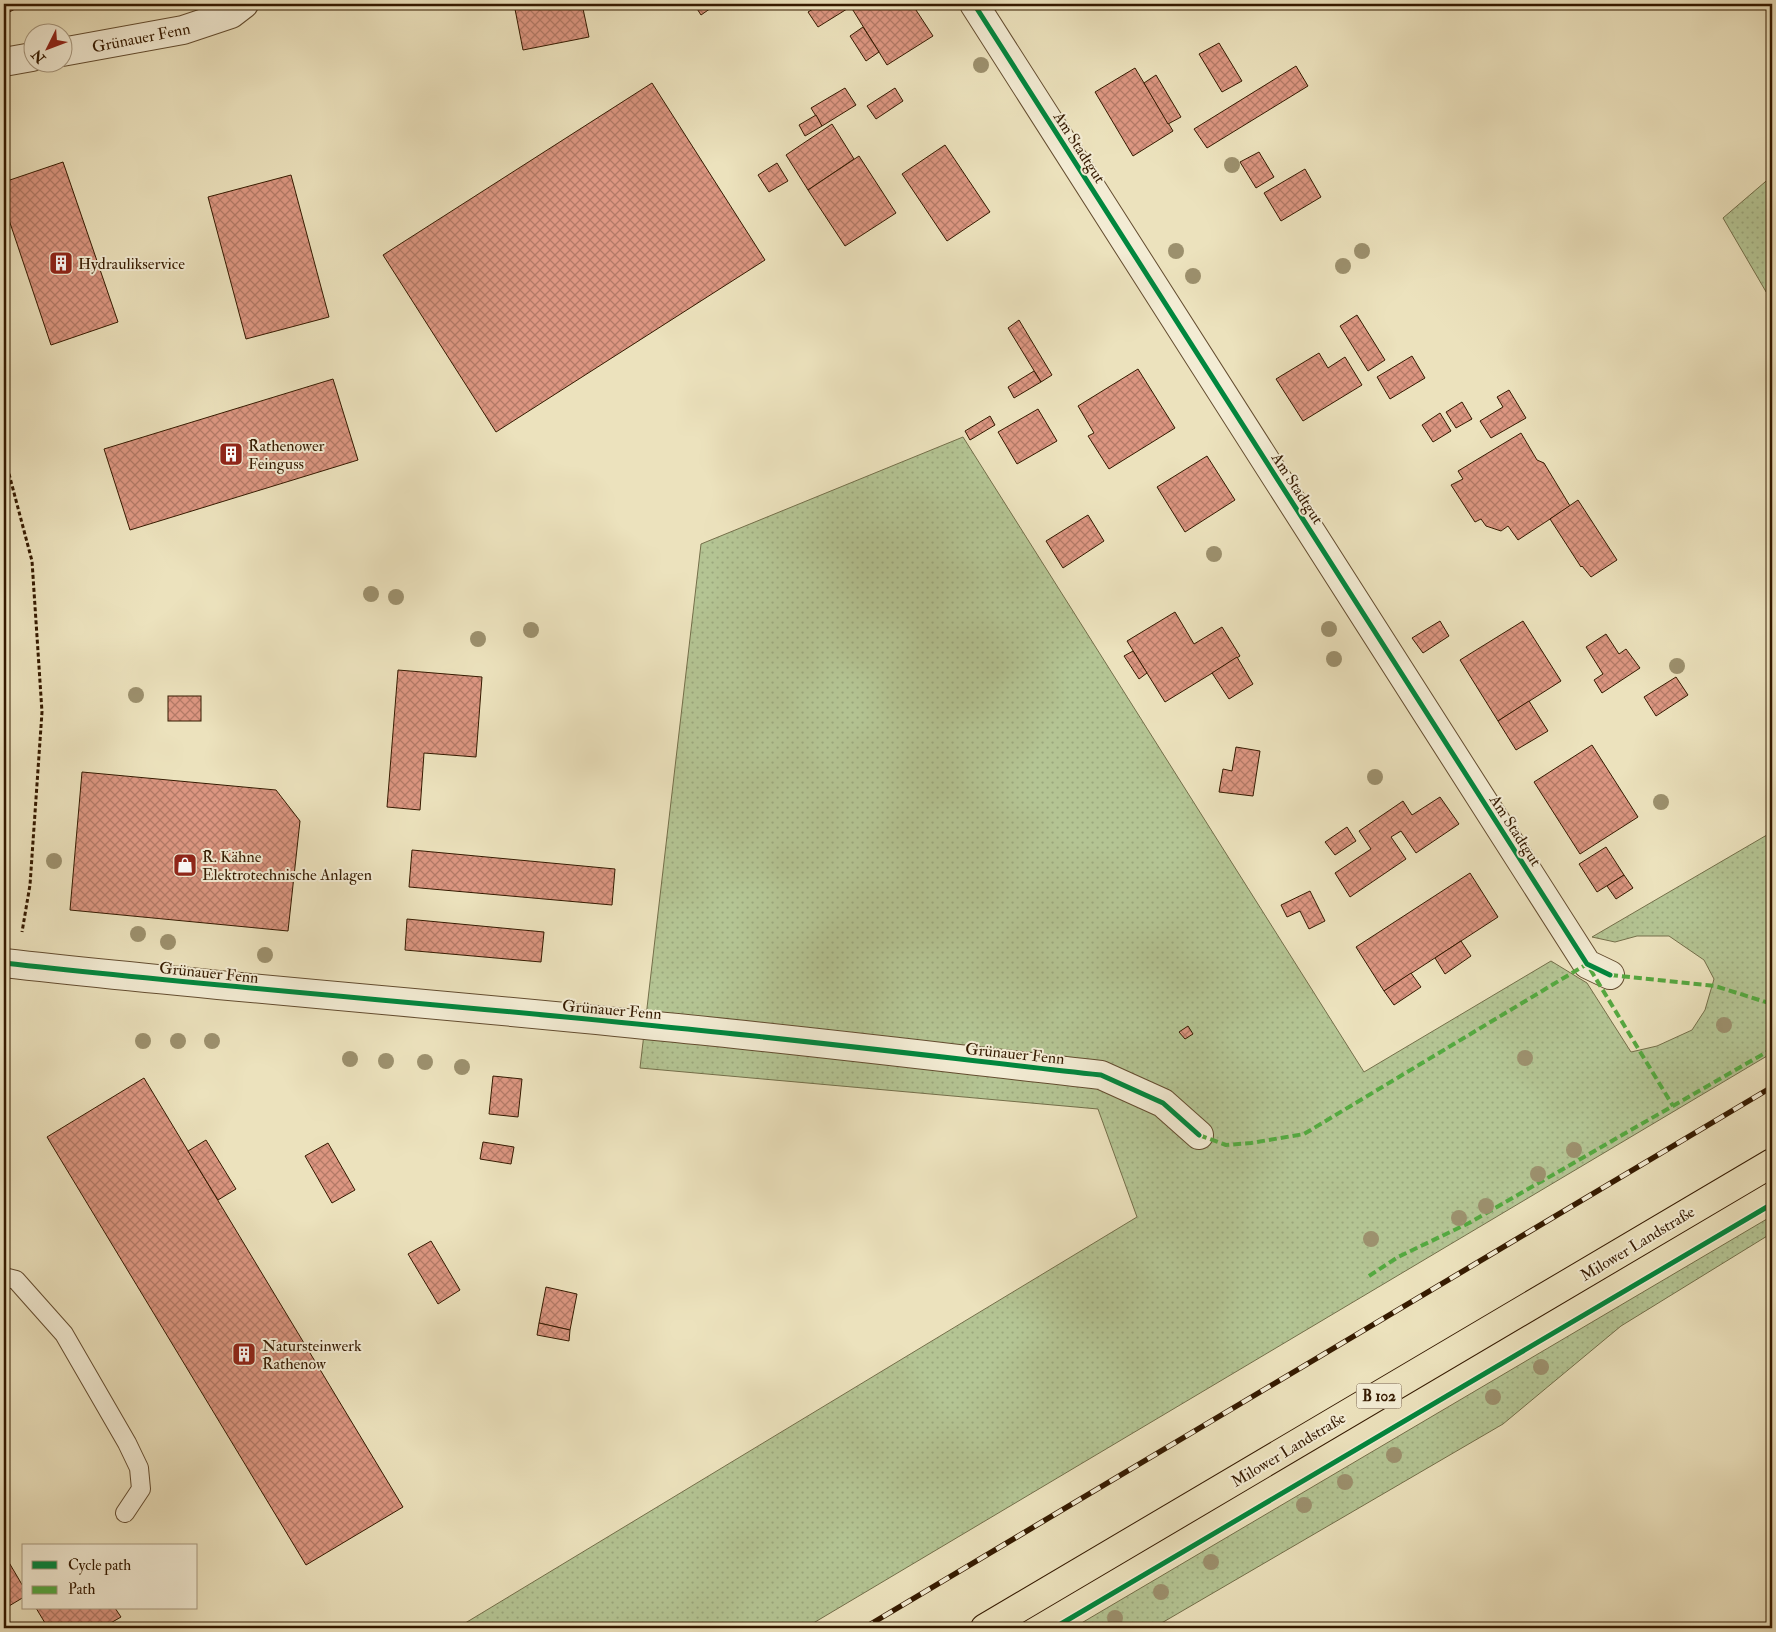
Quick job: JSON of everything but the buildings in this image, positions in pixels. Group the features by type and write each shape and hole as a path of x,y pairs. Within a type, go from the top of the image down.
{"main road":[{"name":"Milower Landstraße","path":"985,1628 1772,1163"}],"street":[{"name":"Grünauer Fenn","path":"72,50 183,30 231,14 244,4"},
{"name":"Am Stadtgut","path":"974,4 1587,964 1610,975"},
{"path":"4,62 22,59"},
{"name":"Grünauer Fenn","path":"10,964 325,996 666,1026 1101,1075 1163,1103 1199,1135"}],"lane":[{"path":"4,1277 16,1280 64,1334 127,1443 139,1468 141,1489 125,1513"}],"path":[{"path":"4,455 32,561 42,712 30,885 10,964"}],"green space":[{"path":"1772,176 1772,302 1723,218"},
{"path":"963,437 1364,1072 1551,961 1587,983 1631,1052 1657,1046 1692,1030 1705,1010 1714,979 1704,960 1669,936 1637,936 1615,942 1592,937 1772,832 1772,1053 805,1628 457,1628 1137,1217 1098,1109 640,1068 701,544"},
{"path":"1772,1216 1772,1233 1621,1326 1503,1424 1153,1628 1073,1628"}],"railway":[{"path":"864,1628 1772,1087"}],"marked path":[{"path":"1199,1135 1226,1145 1251,1143 1304,1134 1587,964 1673,1106"},
{"path":"1610,975 1715,986 1772,1004"},
{"path":"1369,1276 1398,1257 1469,1223 1772,1049"}],"cycle path":[{"path":"974,4 1587,964 1610,975"},
{"path":"4,963 720,1032 1101,1075 1163,1103 1199,1135"},
{"path":"1054,1628 1772,1204"}],"place":[{"name":"Hydraulikservice","path":"61,263"},
{"name":"Rathenower Feinguss","path":"231,454"},
{"name":"R. Kähne Elektrotechnische Anlagen","path":"185,865"},
{"name":"Natursteinwerk Rathenow","path":"244,1354"}]}
